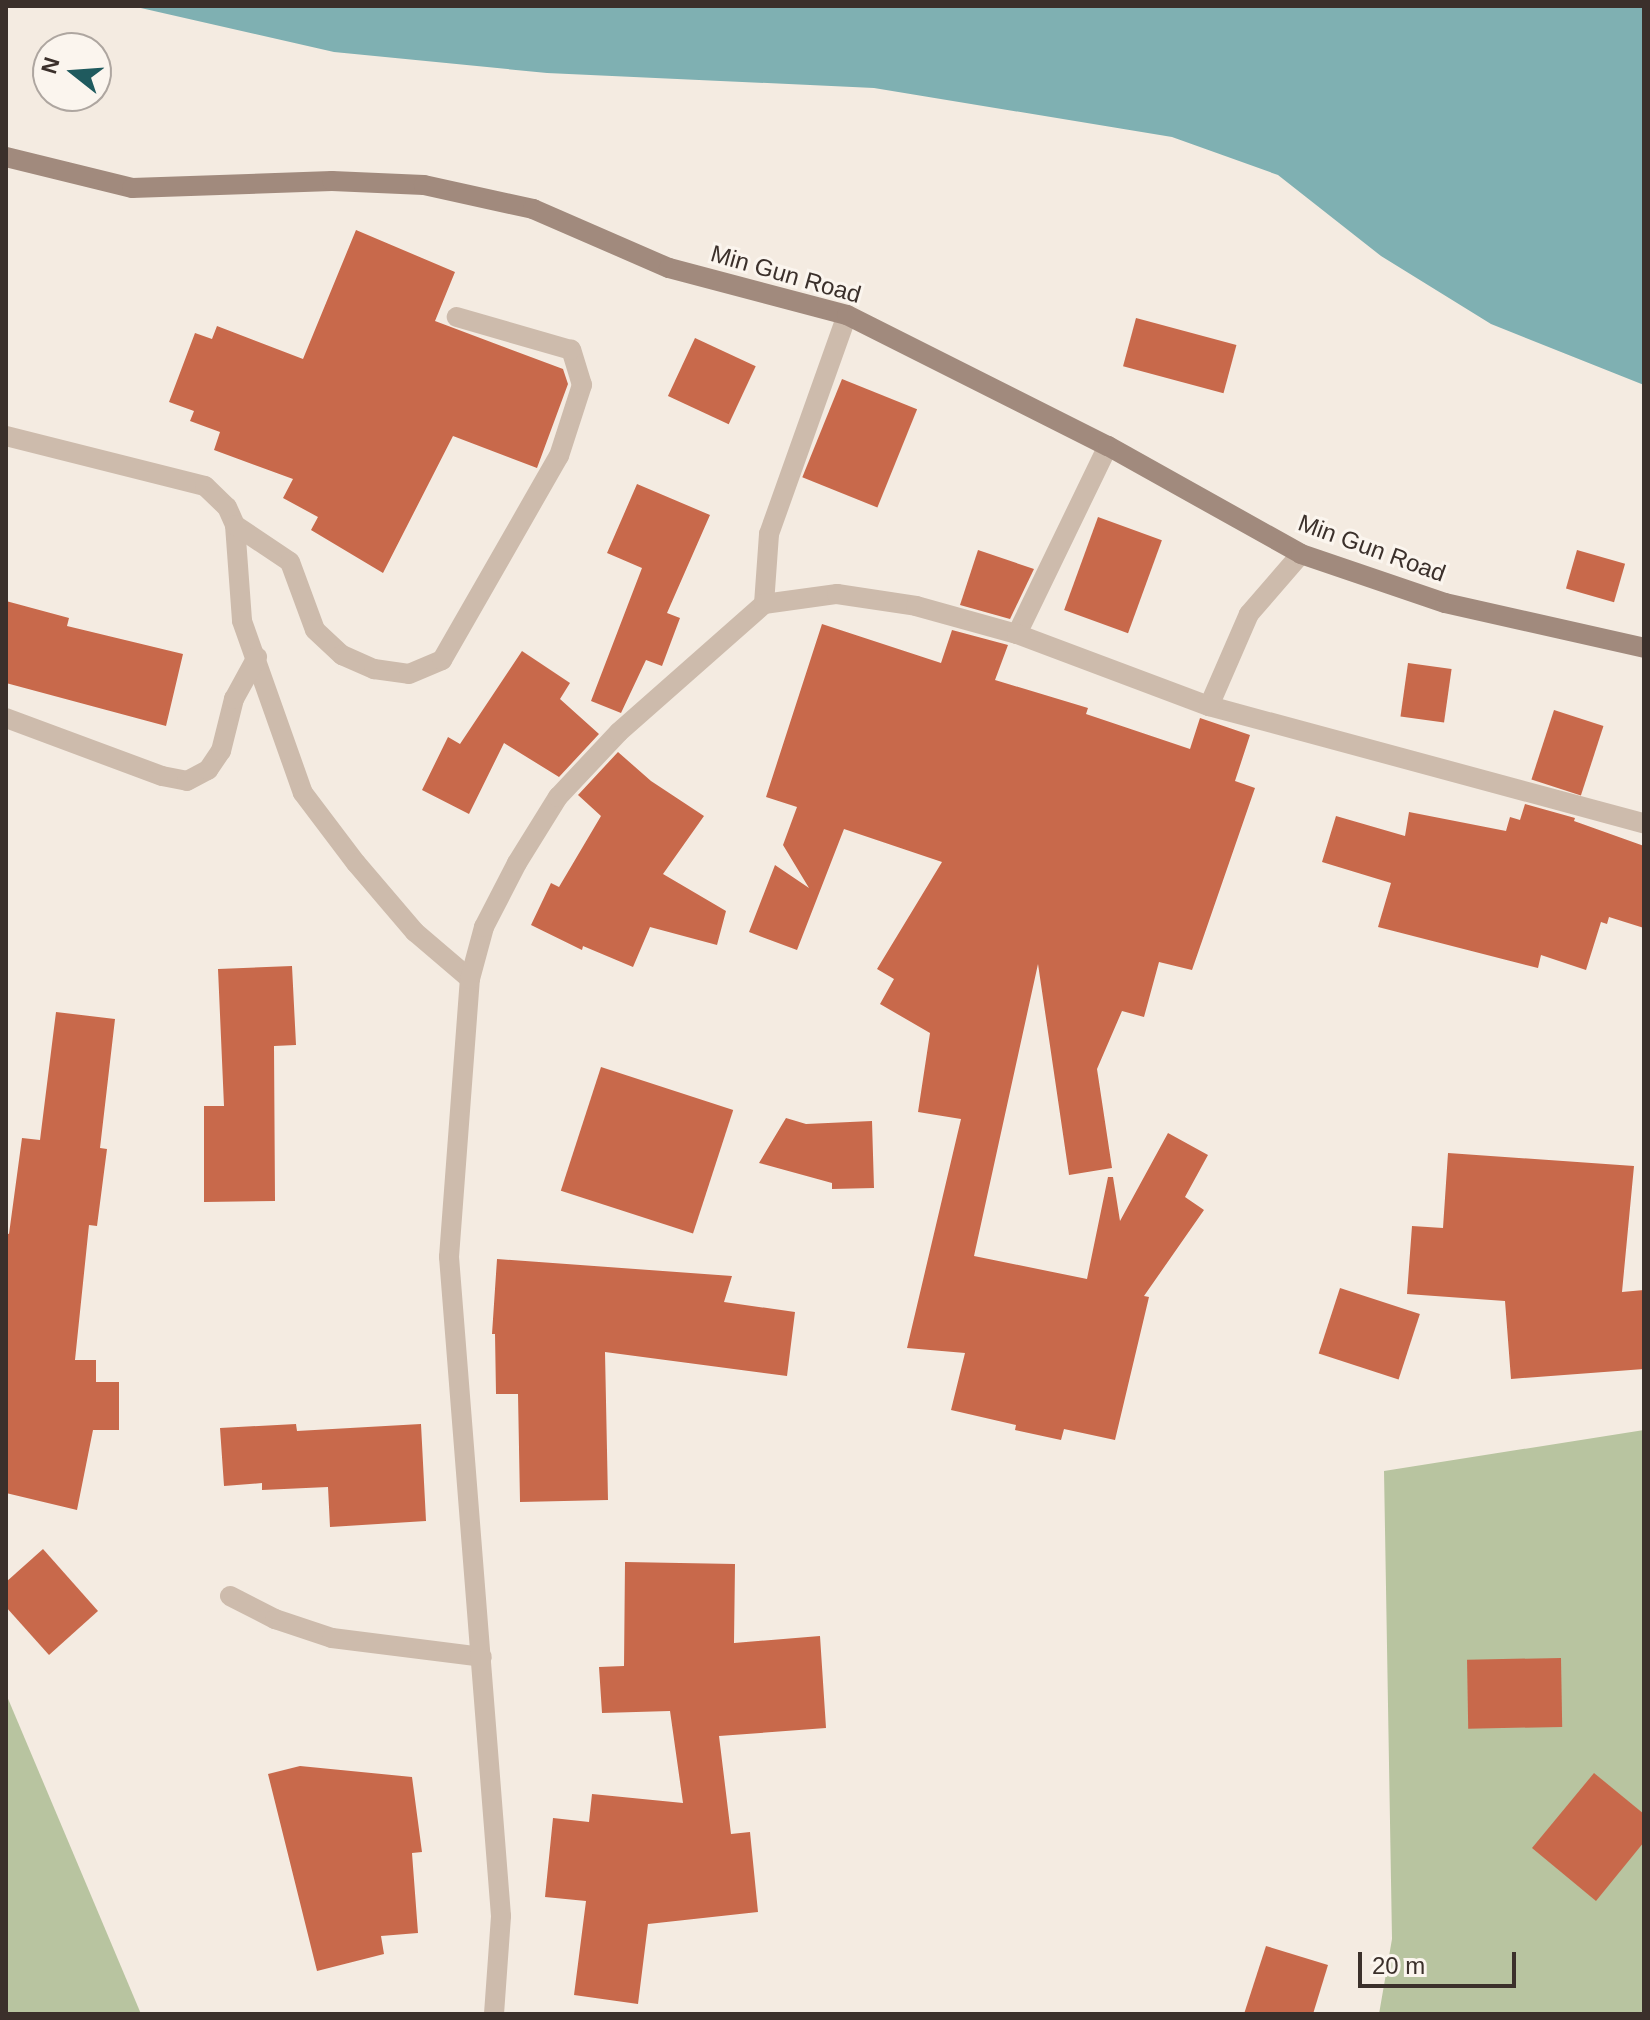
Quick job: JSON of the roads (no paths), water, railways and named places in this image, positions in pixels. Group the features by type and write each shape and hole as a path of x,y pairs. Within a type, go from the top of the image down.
{"street":[{"name":"Min Gun Road","path":"6,157 132,188 332,181 424,185 533,209 669,268 847,315 1108,446 1301,554 1445,603 1644,648"},
{"path":"764,604 769,534 847,315"},
{"path":"235,525 290,562 315,630 342,655 374,669 409,674 442,660 559,456 582,385 571,350 457,317"},
{"path":"6,436 205,486 227,507 235,525 242,621 303,793 415,932 470,979"},
{"path":"1017,634 1108,446"},
{"path":"1209,706 1249,614 1301,554"},
{"path":"494,2014 501,1916 449,1257 470,979 484,927 517,863 558,797 619,732 764,604 837,594 916,606 1017,634 1209,706 1644,823"},
{"path":"6,718 162,776 187,781 208,770 221,751 234,699 257,657"},
{"path":"230,1596 275,1619 332,1638 482,1657"}],"water":[{"path":"132,6 1644,6 1644,385 1491,324 1381,256 1278,175 1172,137 874,88 547,73 334,52"}]}
